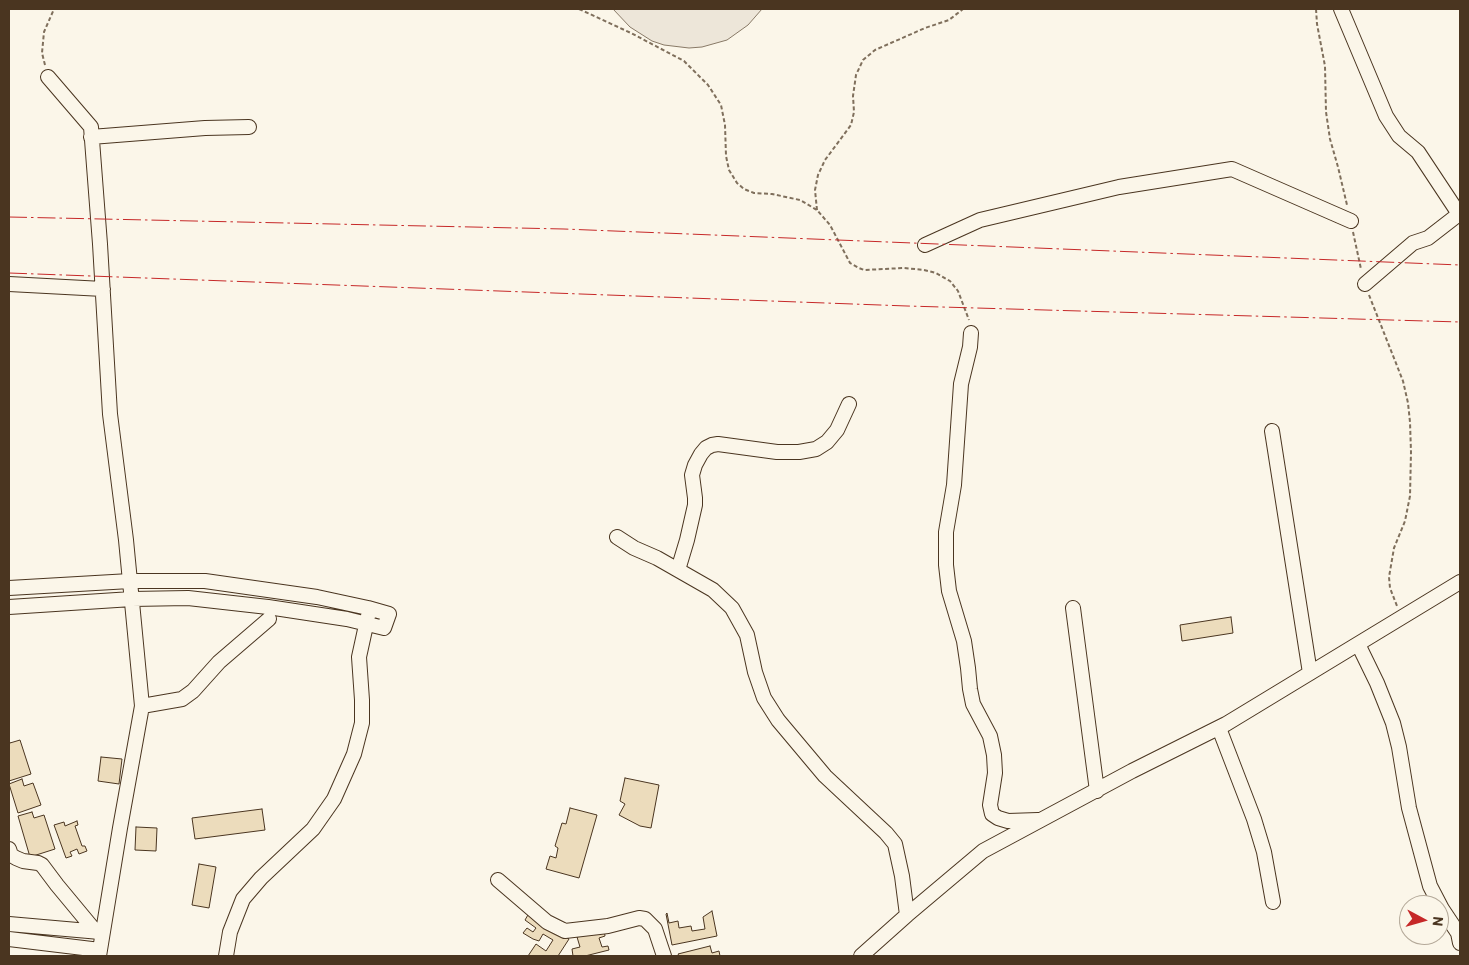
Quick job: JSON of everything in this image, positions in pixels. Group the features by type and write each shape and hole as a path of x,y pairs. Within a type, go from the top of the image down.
{"street":[{"path":"1341,9 1386,116 1399,136 1418,152 1459,214 1428,238 1413,243 1365,284"},
{"path":"9,939 100,953 100,932 142,706 132,599 110,414 91,127 48,78"},
{"path":"92,137 205,128 249,127"},
{"path":"926,245 980,220 1119,187 1232,170 1351,221"},
{"path":"9,284 103,289"},
{"path":"972,333 961,384 954,485 946,532 946,565 949,591 964,641 973,704 990,736 994,755 995,773 990,805 992,814 1008,822 1042,819"},
{"path":"678,570 695,505 692,476 695,465 706,448 718,444 777,452 798,452 816,449 827,442 837,430 849,404"},
{"path":"1272,431 1310,673"},
{"path":"617,537 713,590 732,608 747,635 755,672 764,698 778,720 825,776 892,838 897,851 907,915"},
{"path":"9,588 130,581 205,581 317,597 389,614 384,628 347,619 268,607 188,598 132,599 9,607"},
{"path":"861,956 983,851 1132,771 1219,728 1460,582"},
{"path":"226,956 230,932 243,898 261,878 313,829 334,799 354,754 362,722 359,657 370,608"},
{"path":"1073,608 1097,791"},
{"path":"142,706 182,699 219,662 269,619"},
{"path":"1358,644 1377,683 1393,723 1409,808 1430,886 1458,933 1460,943"},
{"path":"1219,728 1254,819 1264,852 1273,902"},
{"path":"10,853 23,861 42,865 56,885 100,932"},
{"path":"498,880 547,922 565,930 608,926 639,918 646,919 655,929 664,956"},
{"path":"9,924 100,932"}],"path":[{"path":"48,78 42,53 44,32 54,9"},
{"path":"579,9 631,33 684,61 708,85 721,104 729,170 737,183 744,189 754,193 772,194 800,200 817,210 830,225 850,263 859,268 864,270 904,268 924,270 936,273 950,281 962,298 972,333"},
{"path":"817,210 815,190 818,175 825,160 851,125 854,112 856,75 863,60 875,50 925,28 949,20 963,9"},
{"path":"1316,9 1324,66 1326,112 1330,139 1365,284 1403,381 1408,403 1411,452 1410,496 1405,521 1394,548 1388,577 1394,600 1403,616"}],"shaded area":[{"path":"613,9 762,9 748,25 727,40 702,47 689,48 664,45 652,41 630,27"}],"building":[{"path":"1231,617 1233,633 1182,641 1180,625"},
{"path":"9,740 10,743 20,740 31,774 9,781"},
{"path":"101,757 122,759 119,784 98,781"},
{"path":"625,778 659,785 651,828 640,826 619,815 625,804 620,801"},
{"path":"22,779 24,786 33,783 41,805 18,813 9,784"},
{"path":"570,808 597,815 579,878 546,869 550,856 556,858 558,848 555,846 562,823 566,824"},
{"path":"262,809 265,830 195,839 192,818"},
{"path":"32,812 34,818 44,815 55,849 30,857 18,816"},
{"path":"77,821 78,825 75,826 82,846 85,846 87,851 79,854 77,849 70,852 72,856 66,858 54,825 64,822 65,826"},
{"path":"136,827 157,828 156,851 135,850"},
{"path":"199,864 216,867 209,908 192,905"},
{"path":"532,908 569,939 558,956 528,956 536,944 546,951 553,940 543,934 539,941 523,933 527,928 533,932 536,928 525,920"},
{"path":"712,911 717,936 672,945 667,913 669,923 678,921 679,928 691,926 692,931 705,929 703,917"},
{"path":"604,929 605,936 599,938 602,947 608,946 609,950 585,956 573,956 572,949 580,947 577,937"},
{"path":"710,946 712,953 719,951 720,956 679,956 678,954"}],"power":[{"path":"9,217 564,229 1460,265"},
{"path":"9,273 907,306 1460,322"}]}
